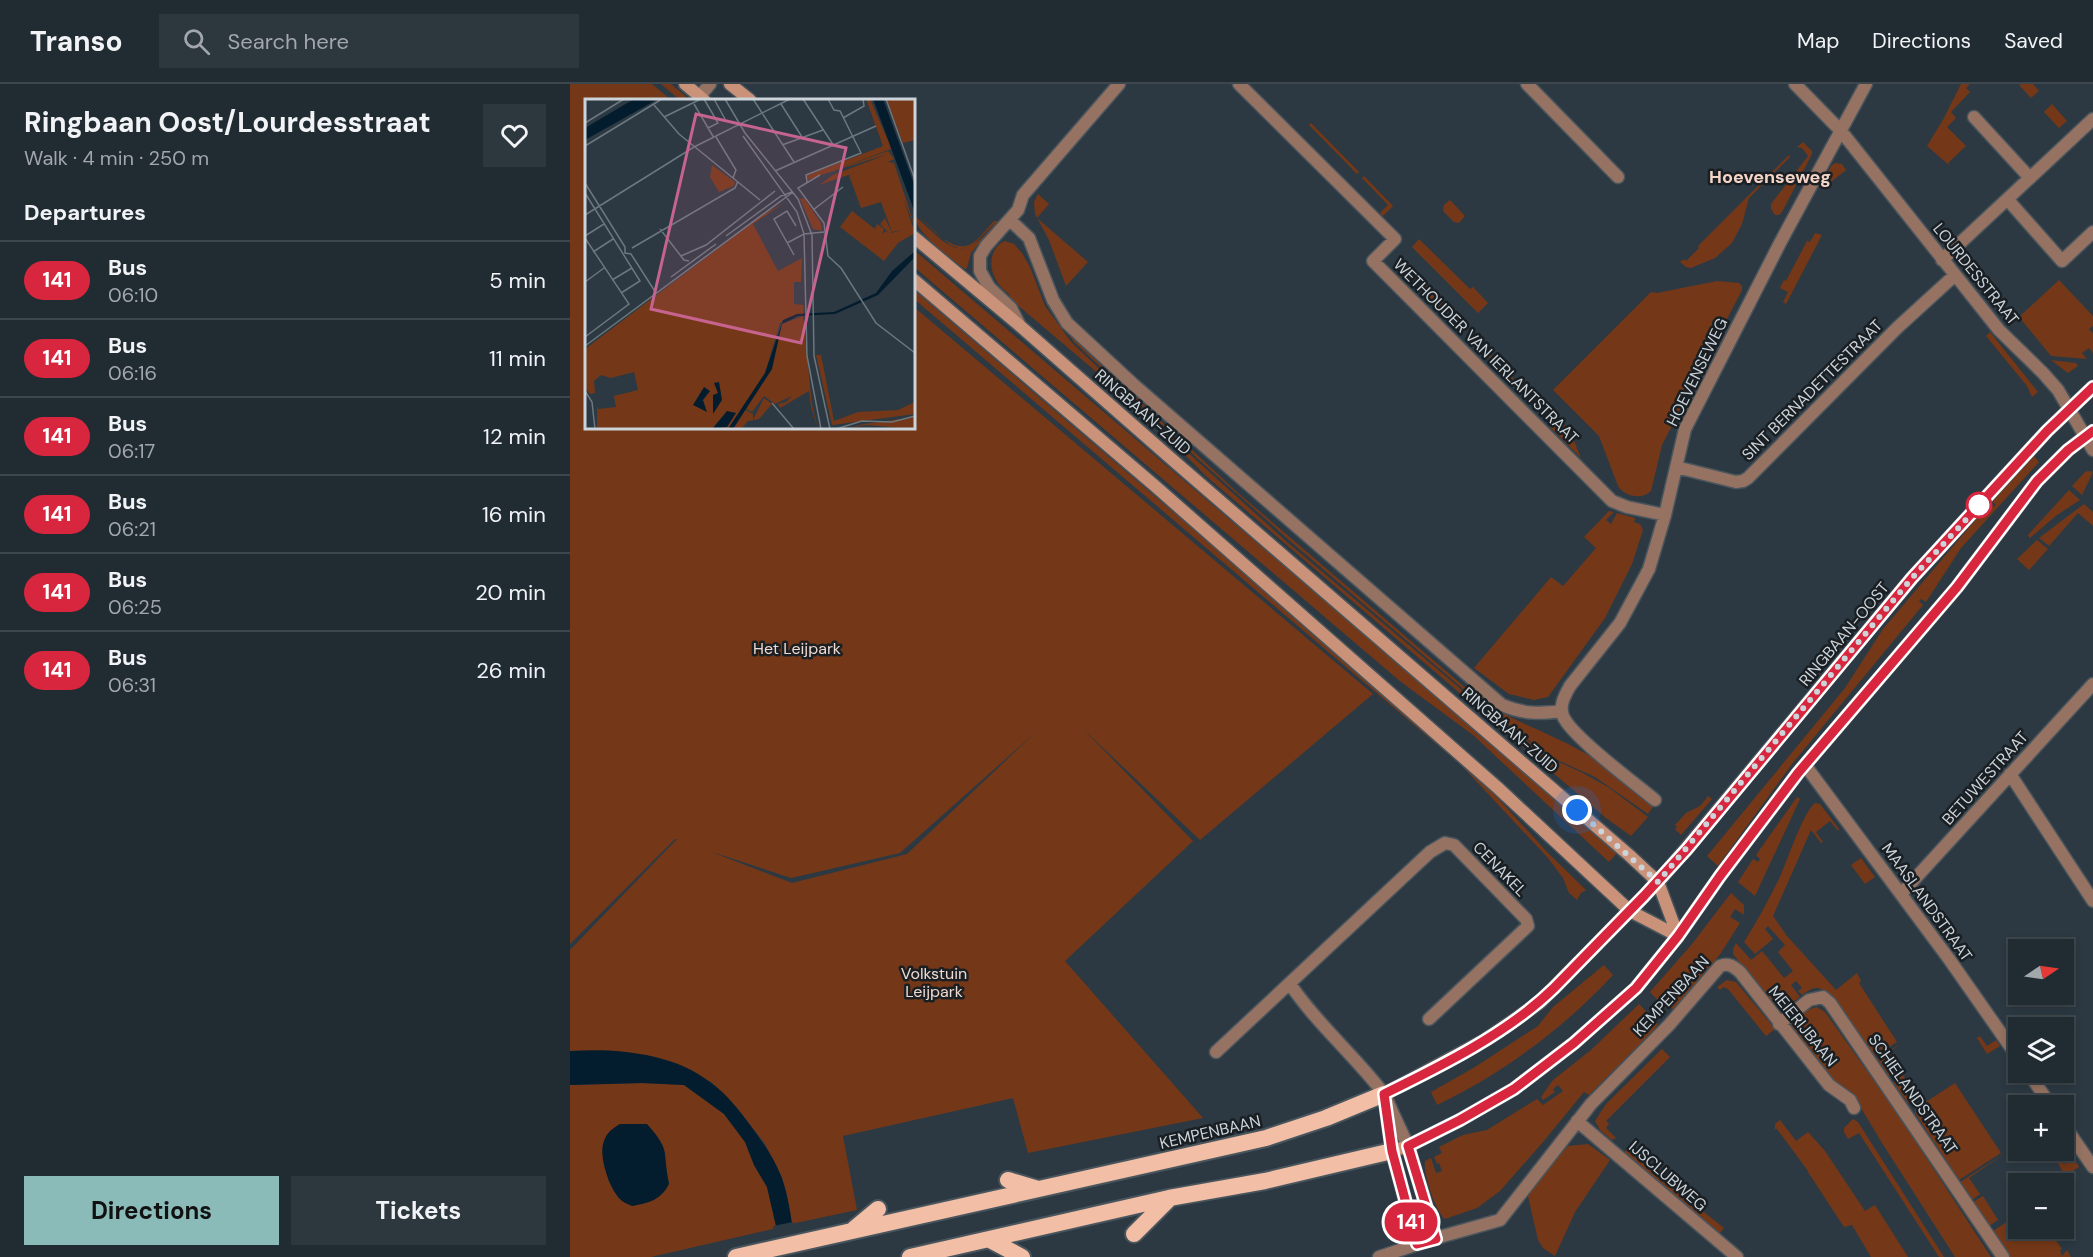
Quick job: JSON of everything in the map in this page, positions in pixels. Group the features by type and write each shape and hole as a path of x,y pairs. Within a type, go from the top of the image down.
{"highway":[{"name":"KEMPENBAAN","path":"736,1257 1266,1138 1326,1118 1384,1094"},
{"name":"KEMPENBAAN","path":"910,1257 1169,1198 1265,1181 1392,1151"},
{"path":"1008,1180 1038,1189"},
{"path":"1134,1234 1169,1198"},
{"path":"851,1231 878,1209"},
{"path":"990,1240 1022,1257"}],"main road":[{"path":"685,84 701,99"},
{"path":"730,84 749,99"},
{"name":"RINGBAAN-ZUID","path":"915,238 1019,325 1629,855 1658,882 1678,936"},
{"path":"915,281 1155,486 1454,749 1630,910 1678,936 1720,876 1805,765 1957,587 2037,481 2068,450 2089,434"},
{"name":"RINGBAAN-OOST","path":"1630,910 1658,882 1912,578 2047,431 2093,387"},
{"name":"KEMPENBAAN","path":"1384,1094 1485,1040 1539,1003 1630,910"},
{"name":"KEMPENBAAN","path":"1392,1151 1408,1146 1460,1120 1514,1089 1574,1043 1636,988 1678,936"}],"street":[{"path":"701,99 710,84"},
{"path":"1019,325 1011,308 989,287 980,271 980,256 1018,210 1023,195 1119,84"},
{"name":"WETHOUDER VAN IERLANTSTRAAT","path":"1239,84 1395,239 1373,261 1612,501 1627,507 1665,515"},
{"path":"1527,84 1618,177"},
{"name":"LOURDESSTRAAT","path":"1795,84 1841,131 2001,332 2050,381 2089,434 2093,450"},
{"name":"HOEVENSEWEG","path":"1562,711 1564,697 1570,686 1620,623 1649,568 1665,515 1686,429 1694,410 1780,243 1866,84"},
{"path":"1974,117 2030,178"},
{"path":"1942,260 2093,120"},
{"path":"2008,200 2062,261 2093,232"},
{"name":"RINGBAAN-ZUID","path":"1010,220 1029,238 1053,300 1067,322 1134,385 1502,705 1522,712 1539,714 1562,711"},
{"name":"SINT BERNADETTESTRAAT","path":"1676,467 1736,482 1748,478 1897,328 1954,275"},
{"name":"BETUWESTRAAT","path":"1901,894 2093,684"},
{"path":"1562,711 1564,718 1575,733 1655,800"},
{"name":"MAASLANDSTRAAT","path":"1805,765 2008,1044"},
{"path":"2010,774 2093,901"},
{"name":"CENAKEL","path":"1216,1052 1430,852 1445,843 1454,844 1526,919 1528,926 1429,1019"},
{"name":"MEIERIJBAAN","path":"1726,964 1740,972 1829,1085 1850,1100 1854,1108"},
{"name":"KEMPENBAAN","path":"1379,1257 1500,1220 1591,1104 1669,1025 1720,966 1726,964"},
{"path":"1290,984 1300,999 1384,1094 1408,1146 1436,1239"},
{"name":"SCHIELANDSTRAAT","path":"1779,1024 1809,1000 1823,997 1830,1003 2003,1257"},
{"path":"1384,1094 1392,1151 1417,1244"},
{"name":"IJSCLUBWEG","path":"1577,1121 1737,1257"},
{"path":"2074,1139 2092,1163"}],"green space":[{"name":"Het Leijpark","path":"570,84 652,84 670,99 585,99 585,429 915,429 915,308 1373,694 1200,840 1082,728 1193,841 1065,961 1203,1118 1028,1153 1013,1098 843,1136 857,1210 791,1224 782,1177 765,1144 738,1109 711,1082 615,1052 570,1051 570,950 677,839 570,944","holes":["1037,731 907,854 792,883 709,851 791,878 900,853"]},
{"path":"661,84 671,84 689,99 679,99"},
{"path":"1961,84 1970,84 1966,88 1970,92 1951,112 1956,118 1947,127 1966,146 1948,163 1950,166 1927,146"},
{"path":"2033,84 2039,91 2031,98 2019,85"},
{"path":"2052,104 2067,121 2059,128 2044,112"},
{"path":"1311,123 1359,172 1357,174 1309,125"},
{"path":"1803,142 1812,154 1782,212 1775,215 1771,204 1808,156 1802,148 1797,147"},
{"path":"1789,155 1790,157 1749,198 1742,224 1732,243 1715,258 1691,268 1680,262 1684,259 1686,261 1699,248 1698,246"},
{"path":"1835,163 1842,164 1846,170 1831,182 1825,179 1831,166"},
{"path":"1364,176 1393,206 1383,216 1380,213 1388,205 1362,178"},
{"path":"1038,194 1049,204 1037,218 1034,202"},
{"path":"1450,200 1465,216 1459,223 1454,222 1443,211 1444,205"},
{"path":"915,216 949,245 942,238 958,246 966,246 977,240 994,221 998,221 971,253 965,269 927,237 916,222"},
{"path":"1037,218 1088,262 1066,286 1049,240"},
{"path":"1815,233 1822,235 1786,304 1783,302 1788,292 1780,288 1807,241 1810,242"},
{"path":"1419,239 1470,289 1473,287 1488,303 1478,313 1412,247"},
{"path":"1005,241 1014,244 1022,253 1045,306 1072,343 1287,542 1482,707 1552,759 1608,787 1648,817 1631,836 1606,818 1207,477 1133,403 1008,297 1010,295 993,275 991,264 996,248"},
{"path":"915,251 1578,817 1617,853 1609,862 1473,735 1401,682 915,268"},
{"path":"1408,266 1445,304 1440,309 1406,274 1400,277 1398,275"},
{"path":"1036,274 1058,314 1085,350 1237,492 1475,696 1501,712 1570,745 1602,764 1653,807 1648,814 1595,777 1553,758 1483,706 1289,540 1197,458 1074,342 1047,305"},
{"path":"2059,280 2093,316 2093,326 2089,329 2093,333 2093,353 2089,348 2082,353 2087,359 2051,356 2019,317"},
{"path":"1717,281 1739,283 1742,290 1662,445 1651,491 1643,496 1629,495 1618,486 1599,436 1553,390 1651,292 1657,293"},
{"path":"915,291 1465,762 1546,851 1586,890 1577,900 1569,893 1563,878 1548,858 1461,765 915,300"},
{"path":"1990,332 2038,392 2032,397 2027,386 1986,336"},
{"path":"1492,353 1491,356 1538,403 1541,401 1570,431 1581,458 1550,427 1554,422 1488,356"},
{"path":"2051,360 2076,363 2078,366 2068,373"},
{"path":"2034,456 2039,462 1961,548 1926,602 1921,599 1919,601 1923,605 1792,764 1718,866 1707,856 1845,688 1883,629 1989,504 1993,507 1996,505 1992,501"},
{"path":"2085,472 2093,472 2082,495 2072,486"},
{"path":"2069,490 2080,500 2057,515 2030,538 2028,535"},
{"path":"2084,504 2093,512 2093,526 2078,513 2049,546 2039,538"},
{"path":"1609,511 1614,512 1606,520 1611,524 1617,513 1635,518 1634,522 1640,524 1643,530 1632,564 1605,618 1548,697 1534,700 1509,694 1474,668 1551,577 1563,586 1596,548 1584,537"},
{"path":"2037,540 2048,549 2029,570 2017,559"},
{"path":"1708,796 1712,799 1681,835 1675,829 1677,827 1675,825 1686,813 1700,806"},
{"path":"1797,797 1800,799 1755,896 1738,882 1753,859 1758,862 1760,859 1756,855"},
{"path":"1815,803 1820,804 1839,829 1838,831 1830,821 1816,832 1823,842 1821,843 1811,830 1773,916 1787,936 1836,990 1857,973 1861,981 1859,983 1897,1042 1875,1056 1827,992 1814,988 1802,995 1798,991 1802,988 1796,981 1791,985 1800,997 1786,1006 1775,1006 1733,954 1736,943 1751,960 1762,951 1784,978 1793,971 1778,952 1785,945 1768,926 1765,929 1773,939 1755,954 1744,942 1775,887 1805,816"},
{"path":"1861,858 1875,877 1865,884 1851,865"},
{"path":"1731,893 1744,905 1744,915 1735,909 1730,917 1740,923 1721,953 1679,1005 1674,1009 1664,1007 1650,992 1692,944"},
{"path":"1604,965 1613,975 1574,1014 1509,1064 1437,1105 1431,1092 1475,1067 1538,1026 1553,1007"},
{"path":"1727,980 1736,982 1775,1029 1766,1036 1728,989 1723,987 1720,990 1717,987"},
{"path":"1639,1004 1658,1024 1655,1029 1589,1095 1584,1092 1500,1191 1477,1208 1445,1219 1437,1208 1431,1192 1425,1161 1431,1158 1436,1173 1442,1171 1434,1157 1442,1153 1439,1147 1463,1135 1487,1130 1537,1099 1543,1105 1563,1091 1558,1085 1553,1089 1555,1092 1543,1100 1541,1097 1553,1080 1591,1050"},
{"path":"1817,1007 1825,1012 1897,1113 1991,1257 1955,1257 1855,1098 1829,1076 1790,1025 1807,1010"},
{"path":"1980,1036 1987,1046 1996,1040 2000,1046 1987,1054 1977,1038"},
{"path":"1902,1043 1889,1052 1899,1069 1889,1076 1877,1058"},
{"path":"1662,1049 1670,1057 1606,1121 1609,1124 1606,1128 1616,1138 1612,1140 1600,1130 1595,1121 1606,1104"},
{"path":"1903,1075 1919,1099 1912,1104 1908,1103 1893,1082"},
{"path":"646,1083 684,1085 724,1114 745,1142 754,1165 767,1187 777,1228 651,1257 570,1257 570,1085","holes":["665,1152 669,1184 619,1199 608,1180"]},
{"path":"1955,1083 2001,1153 1959,1180 1915,1113 1915,1109"},
{"path":"1853,1119 1858,1122 1944,1257 1939,1257 1859,1133 1848,1139 1844,1128"},
{"path":"1780,1120 1796,1141 1808,1132 1825,1151 1865,1211 1875,1205 1908,1257 1871,1257 1852,1225 1844,1227 1808,1171 1775,1129 1775,1124"},
{"path":"1588,1144 1610,1160 1575,1212 1555,1256 1543,1248 1538,1240 1527,1192 1568,1146"},
{"path":"1627,1149 1724,1228 1720,1233 1627,1158 1624,1153"},
{"path":"2007,1152 1969,1178 1980,1194 1972,1200 1960,1182"},
{"path":"2074,1159 2079,1167 2070,1173 2063,1173 2057,1161 2062,1161 2064,1164"},
{"path":"1983,1196 1998,1220 1989,1226 1973,1202"},
{"path":"2008,1221 2008,1239 2055,1239 2062,1249 2060,1250 2062,1256 2067,1250 2071,1257 2010,1257 1993,1231"}],"water":[{"path":"606,1050 643,1054 662,1059 695,1072 721,1091 754,1131 778,1169 787,1195 797,1257 783,1257 767,1187 754,1165 745,1142 724,1114 684,1085 641,1083 570,1085 570,1051"},
{"path":"620,1124 647,1124 663,1146 669,1184 662,1194 649,1202 632,1206 624,1202 616,1194 609,1180 602,1154 603,1147 608,1133"}],"pier":[{"path":"793,1222 800,1257 780,1257 773,1226"}],"bus line":[{"name":"141","path":"2093,387 2047,431 1912,578 1658,882 1539,1003 1485,1040 1384,1094 1392,1151 1417,1244 1436,1239 1408,1146 1514,1089 1574,1043 1636,988 1678,936 1798,773 1957,587 2037,481 2068,450 2093,431"}],"district":[{"name":"Hoevenseweg","path":"1770,177"}],"route":[{"path":"1577,810 1658,882 1912,578 1986,498 1979,505"}],"park label":[{"name":"Volkstuin Leijpark","path":"934,982"}]}
